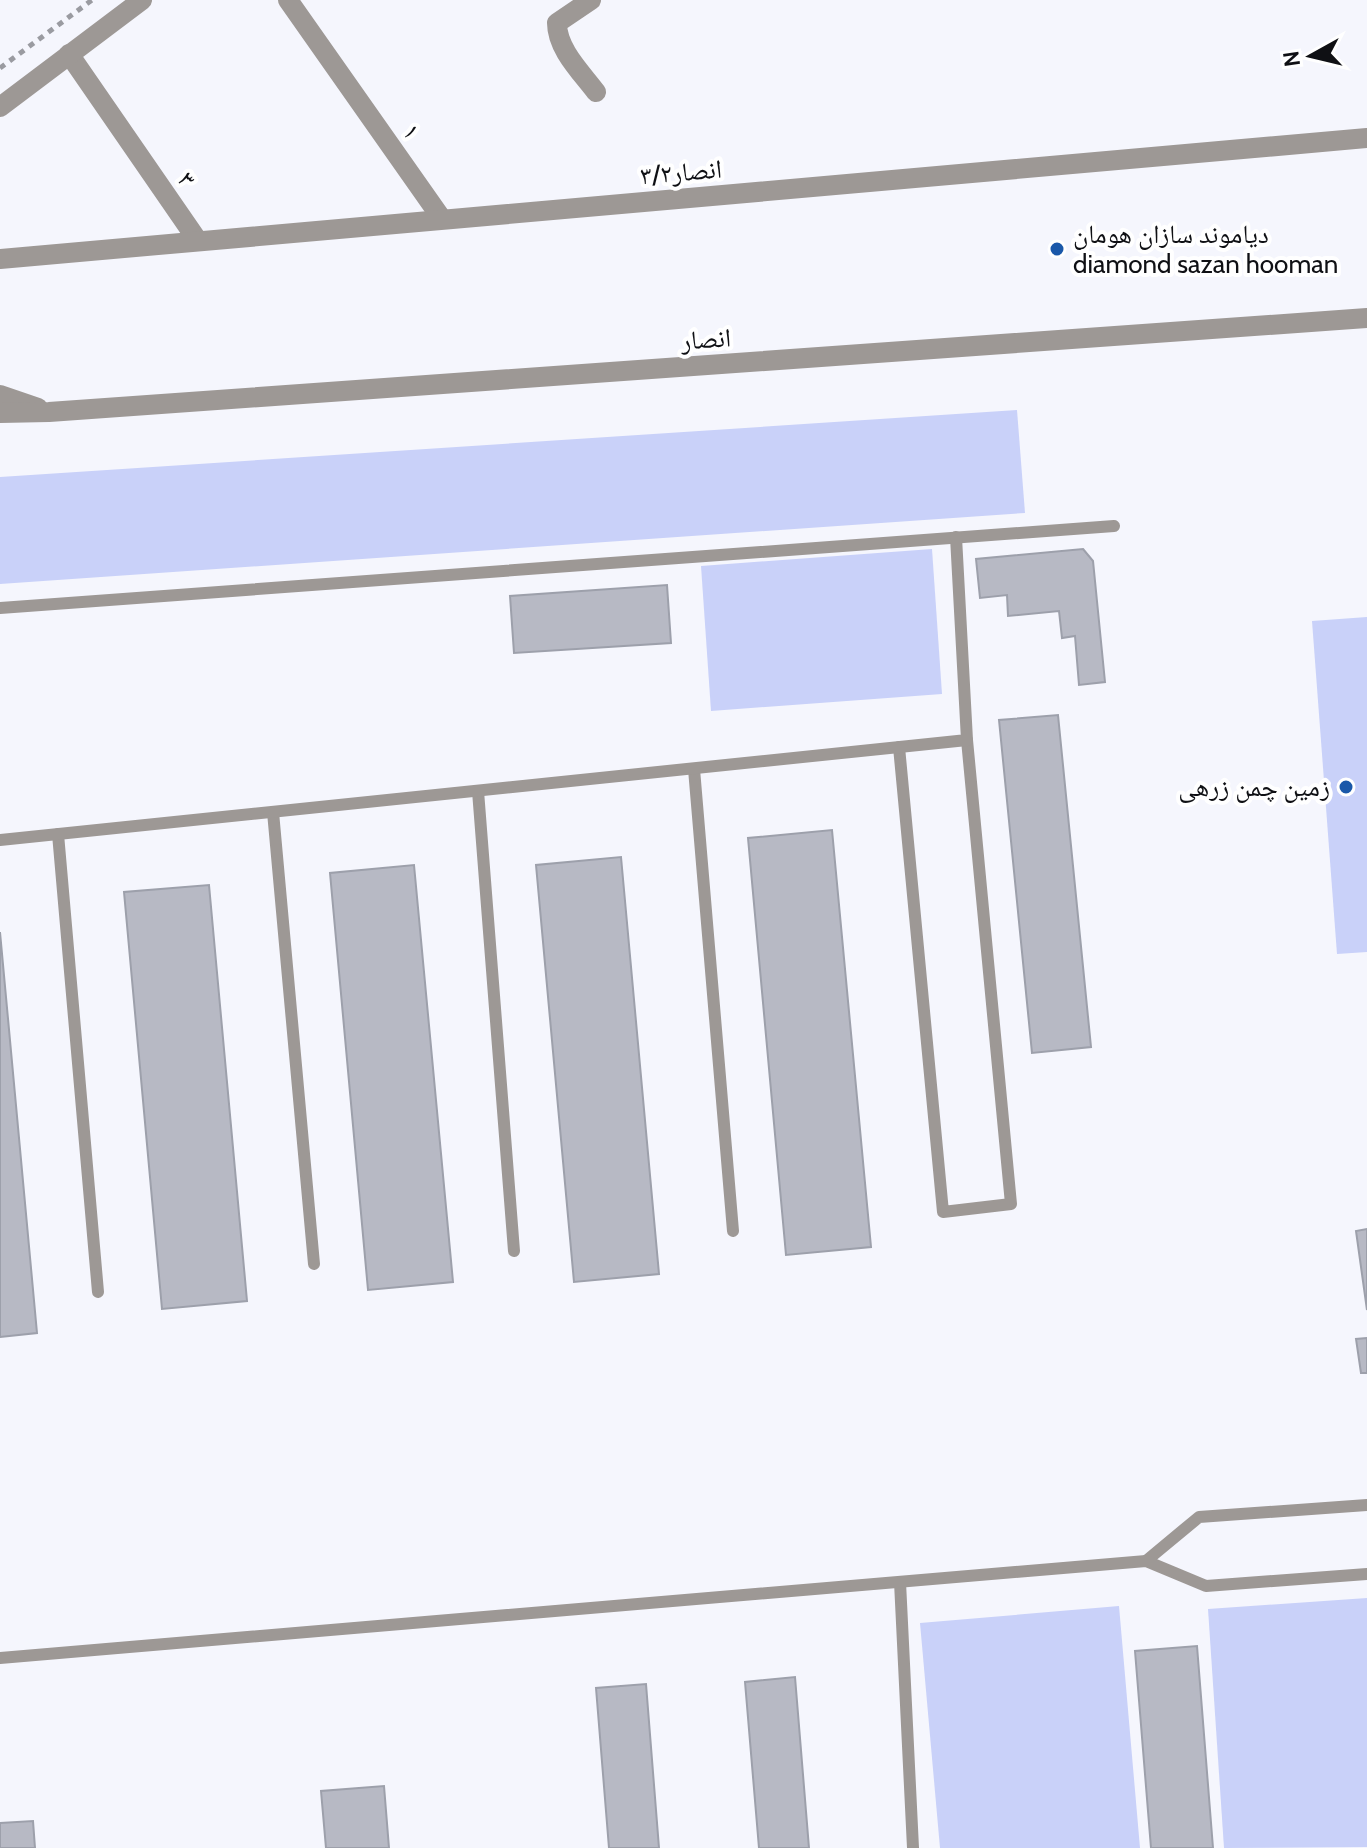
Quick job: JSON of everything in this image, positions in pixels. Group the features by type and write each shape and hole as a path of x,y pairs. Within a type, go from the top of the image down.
{"street":[{"path":"0,107 142,0"},
{"name":"۱","path":"288,0 442,219"},
{"path":"591,0 557,23 557,33 566,51 596,92"},
{"name":"۳","path":"69,54 198,241"},
{"name":"انصار۳/۲","path":"0,259 1367,138"},
{"name":"انصار","path":"0,413 1367,318"},
{"name":"انصار","path":"0,395 49,412"}],"lane":[{"path":"0,608 1114,526"},
{"path":"899,747 943,1212 1011,1204 967,740 956,537"},
{"path":"0,840 967,740"},
{"path":"694,769 733,1231"},
{"path":"478,791 514,1251"},
{"path":"273,812 314,1264"},
{"path":"58,834 98,1292"},
{"path":"1146,1561 1199,1517 1367,1505"},
{"path":"0,1658 1146,1561 1206,1586 1367,1574"},
{"path":"900,1582 913,1848"}],"path":[{"path":"0,68 92,0"}],"shaded area":[{"path":"1017,410 1025,513 0,584 0,477"},
{"path":"932,549 942,694 711,711 701,566"},
{"name":"زمین چمن زرهی","path":"1367,617 1367,952 1337,954 1312,621"},
{"path":"1367,1598 1367,1847 1224,1848 1208,1609"},
{"path":"1119,1606 1140,1848 940,1848 920,1623"}],"building":[{"path":"1083,549 1093,561 1105,682 1079,685 1075,636 1062,638 1059,611 1008,616 1007,595 980,598 976,559"},
{"path":"667,585 671,643 514,653 510,596"},
{"path":"1058,715 1091,1047 1032,1053 999,720"},
{"path":"832,830 871,1247 786,1255 748,838"},
{"path":"621,857 659,1274 574,1282 536,865"},
{"path":"414,865 453,1282 368,1290 330,873"},
{"path":"209,885 247,1301 162,1309 124,892"},
{"path":"0,932 37,1333 0,1337"},
{"path":"1367,1229 1367,1310 1356,1231"},
{"path":"1367,1338 1367,1373 1361,1373 1356,1339"},
{"path":"1197,1646 1213,1848 1151,1848 1135,1651"},
{"path":"795,1677 809,1848 759,1848 745,1682"},
{"path":"646,1684 659,1848 609,1848 596,1688"},
{"path":"384,1786 389,1848 326,1848 321,1791"},
{"path":"33,1821 35,1848 0,1848 0,1823"}],"place":[{"name":"دیاموند سازان هومان diamond sazan hooman","path":"1057,249"},
{"name":"زمین چمن زرهی","path":"1346,787"}]}
